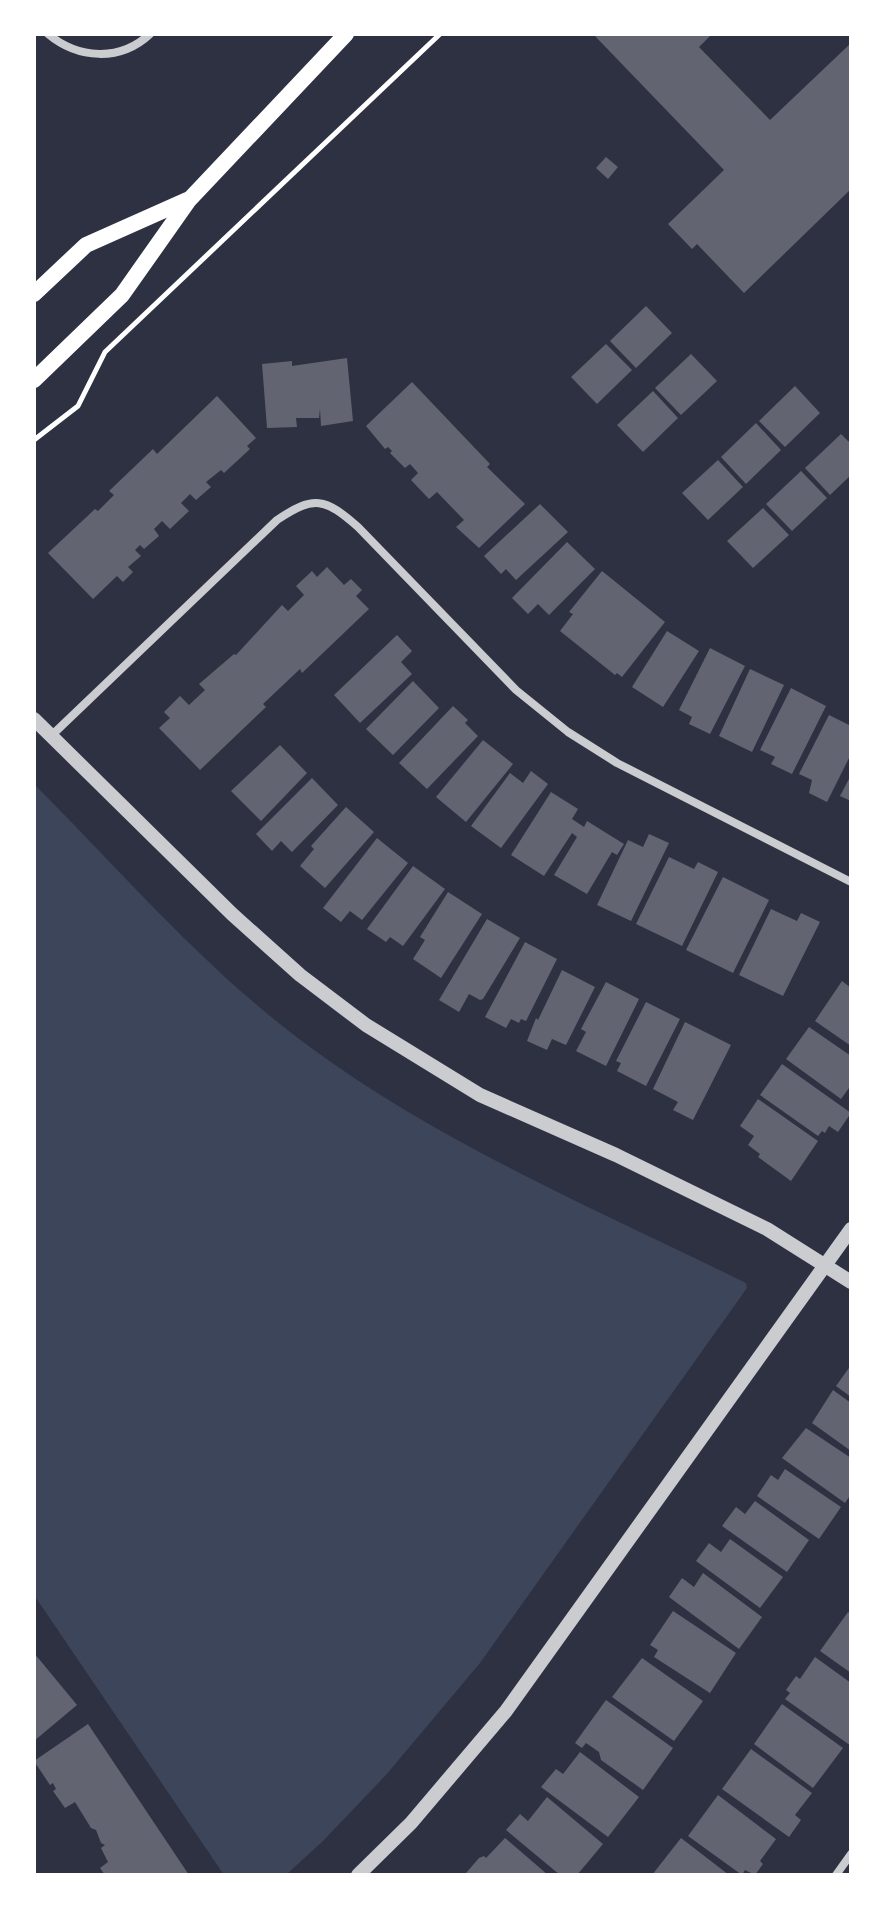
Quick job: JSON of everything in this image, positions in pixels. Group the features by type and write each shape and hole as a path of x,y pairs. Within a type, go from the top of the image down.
{"main road":[{"path":"34,380 122,295 189,200 346,34"},
{"path":"34,294 86,245 189,200"}],"street":[{"path":"48,34 56,41 86,53 107,54 123,52 138,45 150,34"},
{"path":"51,736 277,520 300,504 323,503 340,511 358,527 516,690 568,732 617,763 851,882"},
{"path":"34,719 252,933 300,975 366,1025 480,1095 616,1155 767,1229 851,1282"},
{"path":"358,1875 411,1823 506,1711 851,1229"},
{"path":"836,1875 851,1854"}],"path":[{"path":"34,440 78,406 105,352 440,34"}],"shaded area":[{"path":"34,784 201,954 272,1018 310,1047 413,1115 467,1145 746,1283 747,1288 480,1663 386,1775 286,1875 224,1875 34,1595"}],"building":[{"path":"593,34 712,34 699,47 770,120 851,43 851,189 744,293 697,244 692,249 668,224 724,170"},
{"path":"606,157 618,167 608,179 596,168"},
{"path":"646,306 672,333 636,368 610,341"},
{"path":"606,344 632,370 597,404 571,377"},
{"path":"691,354 717,381 681,415 655,388"},
{"path":"347,358 353,421 321,426 320,409 319,418 296,418 297,427 267,428 262,364 292,361 292,366"},
{"path":"412,382 490,464 487,467 525,504 479,548 456,527 464,520 437,492 429,499 411,480 418,473 410,464 405,468 366,426"},
{"path":"795,386 820,413 785,447 759,421"},
{"path":"653,391 678,418 643,452 617,425"},
{"path":"217,396 256,438 247,446 250,449 224,473 221,470 206,482 211,487 196,500 190,494 181,503 189,511 170,529 162,521 154,529 159,536 144,549 140,545 135,550 141,556 128,567 133,572 123,582 117,576 93,599 48,553 95,509 98,511 114,495 109,491 153,449 157,454"},
{"path":"756,423 781,450 746,484 721,457"},
{"path":"841,434 851,444 851,475 830,495 805,468"},
{"path":"718,460 743,487 708,520 682,493"},
{"path":"801,471 827,498 792,531 766,504"},
{"path":"540,504 568,532 516,580 506,569 501,574 484,556"},
{"path":"763,508 789,535 753,568 727,541"},
{"path":"567,542 595,569 549,615 538,604 528,614 512,598"},
{"path":"327,567 344,585 351,579 362,590 356,596 369,609 302,673 300,669 263,704 266,707 200,770 159,728 170,718 164,712 180,696 189,705 205,690 199,684 236,655 282,605 288,611 304,595 296,586 312,571 317,577"},
{"path":"602,571 665,622 622,677 617,673 615,675 560,631 573,614 569,612"},
{"path":"667,631 699,651 663,707 632,687"},
{"path":"397,635 412,651 401,662 412,674 360,723 334,695"},
{"path":"710,648 745,666 710,734 689,724 692,717 679,710"},
{"path":"750,669 784,685 752,752 719,736"},
{"path":"413,681 439,708 393,755 366,729"},
{"path":"791,688 826,706 792,774 771,764 775,757 760,750"},
{"path":"453,706 468,720 465,723 478,736 427,789 399,763"},
{"path":"829,715 851,726 851,754 827,802 809,793 812,780 799,774"},
{"path":"483,740 513,764 466,822 436,797"},
{"path":"280,745 307,773 261,821 231,791"},
{"path":"531,771 548,784 501,848 471,826 510,773 523,783"},
{"path":"851,775 851,801 840,796"},
{"path":"312,778 338,805 292,852 281,841 272,851 256,834"},
{"path":"551,792 578,809 572,819 584,827 587,821 624,844 617,855 612,852 587,894 554,875 577,837 572,833 544,876 511,855"},
{"path":"346,807 374,832 325,888 300,866 314,849 311,846"},
{"path":"649,834 669,843 631,921 597,905 628,840 643,847"},
{"path":"377,838 408,863 362,920 350,911 341,922 323,908"},
{"path":"669,857 694,869 698,862 718,872 682,946 636,924"},
{"path":"413,866 445,889 403,946 390,937 386,942 367,929"},
{"path":"723,877 769,900 733,973 686,950"},
{"path":"448,892 482,914 441,978 413,959 425,940 420,937"},
{"path":"771,909 797,921 801,913 820,922 783,996 739,975"},
{"path":"487,919 520,938 483,999 469,994 459,1012 439,1000"},
{"path":"525,942 557,959 526,1021 521,1019 519,1023 511,1019 506,1028 485,1017"},
{"path":"562,970 595,987 566,1045 552,1039 547,1050 527,1041"},
{"path":"842,981 851,988 851,1046 815,1021"},
{"path":"606,982 639,999 606,1066 576,1051 586,1032 581,1029"},
{"path":"646,1002 680,1019 646,1086 617,1071 621,1063 616,1061"},
{"path":"685,1022 731,1045 693,1120 673,1110 678,1102 653,1089"},
{"path":"809,1027 851,1056 851,1089 841,1099 786,1059"},
{"path":"782,1064 851,1113 838,1132 829,1126 825,1133 822,1131 818,1136 760,1095"},
{"path":"758,1099 818,1141 791,1181 758,1157 760,1154 748,1145 754,1136 740,1126"},
{"path":"851,1365 851,1397 836,1386"},
{"path":"833,1390 851,1403 851,1451 812,1423"},
{"path":"806,1428 851,1458 851,1494 845,1503 782,1458"},
{"path":"785,1469 841,1507 819,1539 757,1496 771,1475 778,1480"},
{"path":"755,1501 809,1540 787,1572 722,1526 736,1507 745,1514"},
{"path":"730,1539 783,1577 760,1608 696,1561 709,1543 721,1552"},
{"path":"703,1573 762,1617 739,1649 669,1597 682,1578 694,1587"},
{"path":"673,1611 736,1653 710,1693 654,1657 658,1650 650,1645"},
{"path":"848,1612 851,1614 851,1673 820,1651"},
{"path":"34,1653 77,1705 34,1741"},
{"path":"815,1657 851,1683 851,1746 785,1699 790,1693 786,1690 796,1676 800,1679"},
{"path":"642,1658 703,1701 674,1741 612,1697"},
{"path":"606,1700 673,1748 643,1790 601,1760 599,1752 586,1743 582,1748 575,1743"},
{"path":"782,1704 843,1748 813,1788 754,1744"},
{"path":"88,1724 189,1875 105,1875 100,1868 108,1862 101,1848 105,1845 101,1843 96,1830 91,1828 75,1802 65,1808 53,1791 56,1789 53,1783 50,1785 34,1761"},
{"path":"751,1749 812,1793 795,1815 801,1820 789,1837 722,1789"},
{"path":"580,1752 639,1797 608,1837 541,1787 556,1769 563,1774"},
{"path":"718,1795 776,1839 760,1861 763,1864 755,1875 745,1870 742,1875 688,1836"},
{"path":"547,1797 603,1844 577,1875 560,1875 506,1830 520,1814 528,1821"},
{"path":"505,1838 548,1875 466,1873 479,1858 486,1858"},
{"path":"681,1838 729,1875 652,1875"}]}
